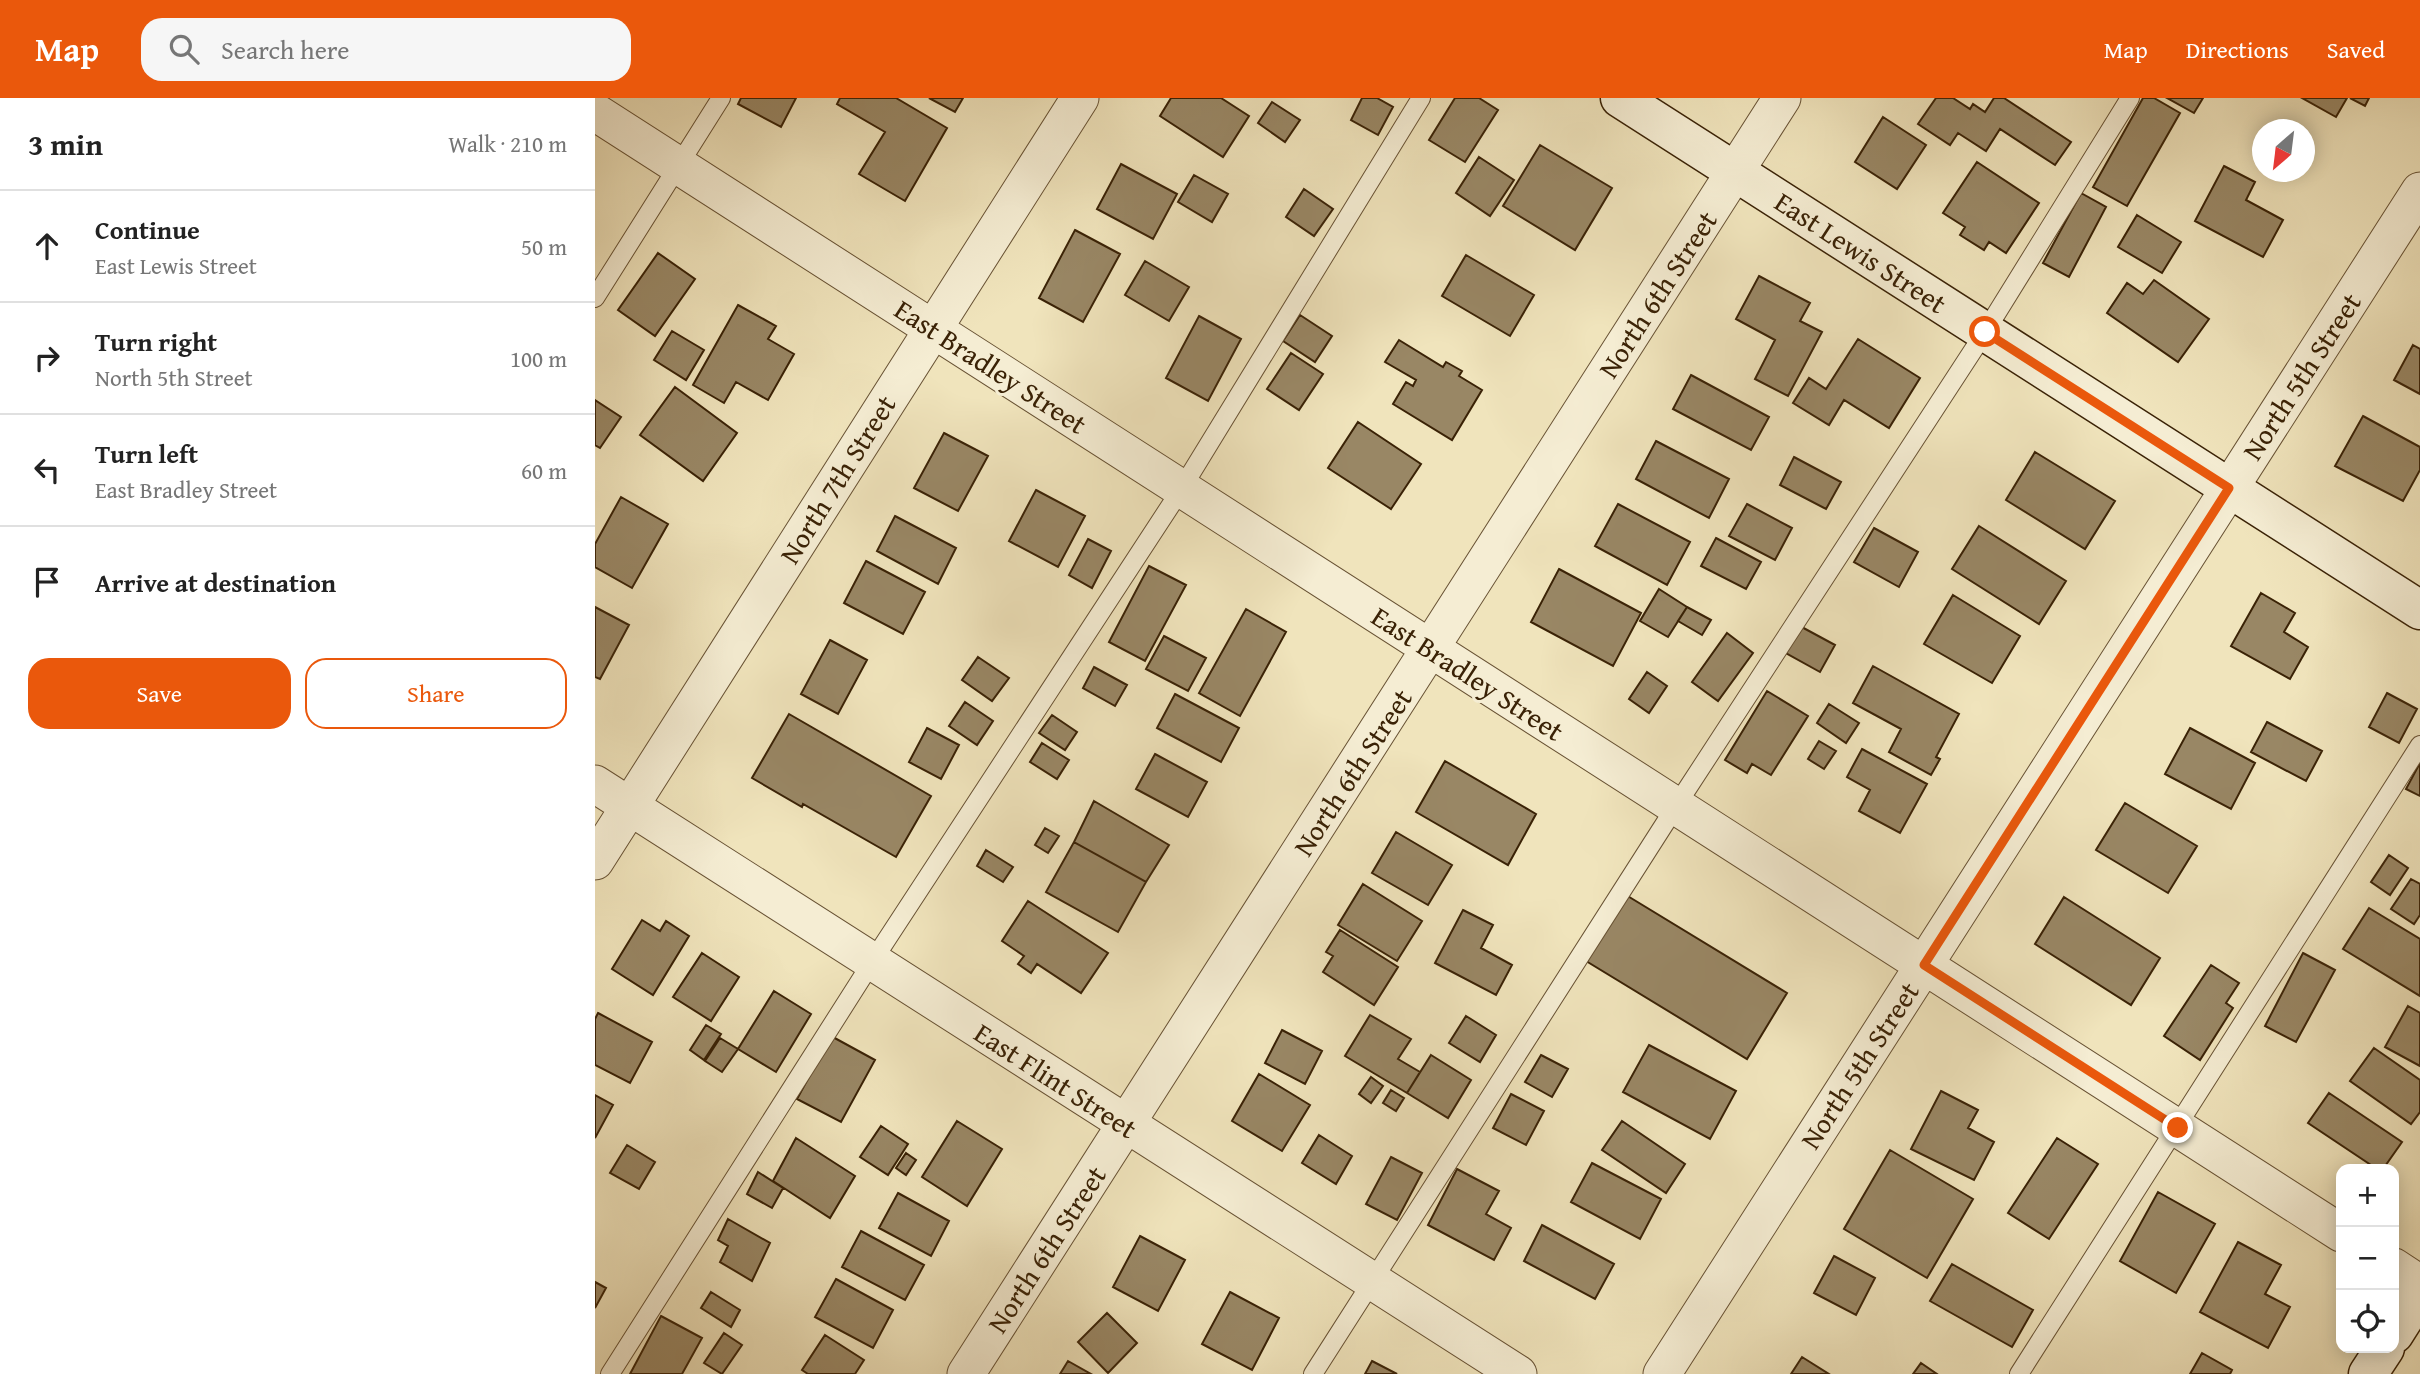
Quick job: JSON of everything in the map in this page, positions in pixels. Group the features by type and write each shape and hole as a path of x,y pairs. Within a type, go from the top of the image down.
{"street":[{"name":"North 7th Street","path":"595,861 1080,98"},
{"name":"East Lewis Street","path":"1620,98 2420,610"},
{"name":"North 6th Street","path":"966,1374 1782,98"},
{"name":"East Bradley Street","path":"595,111 2336,1230"},
{"name":"North 5th Street","path":"1662,1374 2420,191"},
{"name":"East Flint Street","path":"595,785 1518,1374"},
{"path":"2399,1270 2420,1284"},
{"path":"2399,1326 2420,1293"},
{"path":"2368,1374 2382,1353"}],"lane":[{"path":"595,298 721,98"},
{"path":"610,1374 872,962 1182,488 1420,98"},
{"path":"1313,1374 1676,806 1985,332 2130,98"},
{"path":"2019,1374 2420,745"}],"building":[{"path":"741,98 796,98 781,127 738,104"},
{"path":"840,98 896,98 947,128 905,201 859,174 885,132 837,104"},
{"path":"929,98 963,98 955,112"},
{"path":"1171,98 1221,98 1249,116 1223,157 1160,116"},
{"path":"1362,98 1377,98 1393,107 1378,135 1351,120"},
{"path":"1455,98 1479,98 1498,110 1465,162 1429,140"},
{"path":"1936,98 1953,98 1970,109 1973,104 1985,112 1994,98 2004,98 2071,142 2055,165 2000,129 1986,151 1958,133 1950,145 1918,124"},
{"path":"2143,98 2154,98 2180,113 2127,206 2093,187"},
{"path":"2167,98 2203,98 2194,113"},
{"path":"2302,98 2347,98 2336,117"},
{"path":"2350,98 2369,98 2365,106"},
{"path":"1272,102 1300,120 1285,142 1258,123"},
{"path":"1883,117 1926,145 1897,189 1855,162"},
{"path":"1540,145 1612,188 1575,250 1503,206"},
{"path":"1479,157 1514,180 1490,216 1456,193"},
{"path":"1977,162 2039,203 2006,253 1989,242 1984,250 1960,235 1965,227 1943,213"},
{"path":"1121,164 1177,194 1153,239 1097,209"},
{"path":"2224,166 2255,182 2246,200 2283,220 2263,257 2195,221"},
{"path":"1194,175 1228,194 1212,222 1178,202"},
{"path":"1304,189 1333,209 1314,236 1286,217"},
{"path":"2081,193 2106,207 2069,277 2043,263"},
{"path":"2137,215 2181,242 2162,273 2118,247"},
{"path":"1075,230 1120,254 1083,322 1039,298"},
{"path":"658,253 695,279 655,336 618,310"},
{"path":"1466,255 1534,295 1510,336 1442,296"},
{"path":"1145,261 1189,287 1169,321 1125,295"},
{"path":"1759,276 1810,303 1800,321 1822,332 1788,396 1755,379 1775,340 1736,319"},
{"path":"2154,280 2209,319 2178,362 2107,313 2127,283 2143,294"},
{"path":"738,305 776,326 768,339 794,354 768,400 736,382 724,403 693,385"},
{"path":"1300,315 1332,336 1315,362 1283,341"},
{"path":"1199,316 1241,339 1208,401 1166,378"},
{"path":"672,331 704,350 686,380 654,360"},
{"path":"1858,339 1920,378 1889,428 1844,400 1829,425 1793,403 1809,378 1826,389"},
{"path":"1399,340 1443,367 1446,362 1462,371 1459,376 1482,390 1452,440 1393,404 1406,382 1413,386 1416,380 1385,362"},
{"path":"2413,345 2420,349 2420,394 2394,380"},
{"path":"1291,353 1323,374 1299,410 1267,389"},
{"path":"1691,375 1769,417 1751,450 1673,409"},
{"path":"675,387 737,433 703,481 640,435"},
{"path":"595,400 621,417 600,448 595,445"},
{"path":"2363,416 2420,447 2420,470 2403,501 2335,466"},
{"path":"1358,422 1421,464 1391,509 1328,468"},
{"path":"944,433 988,456 958,511 914,488"},
{"path":"1656,441 1729,479 1709,518 1636,479"},
{"path":"2035,452 2115,501 2085,549 2006,500"},
{"path":"1794,457 1841,482 1826,509 1780,485"},
{"path":"1036,490 1085,516 1058,567 1009,541"},
{"path":"621,497 668,524 632,588 595,567 595,544"},
{"path":"1618,504 1690,542 1667,585 1595,546"},
{"path":"1747,504 1792,528 1775,560 1729,536"},
{"path":"895,516 956,548 938,584 877,551"},
{"path":"1979,526 2066,581 2039,624 1952,569"},
{"path":"1874,528 1918,552 1899,587 1854,562"},
{"path":"1716,538 1761,562 1746,589 1701,566"},
{"path":"1088,539 1111,551 1092,588 1069,575"},
{"path":"866,561 925,592 903,634 844,603"},
{"path":"1149,566 1186,585 1145,661 1109,642"},
{"path":"1559,569 1641,613 1613,666 1531,622"},
{"path":"1659,589 1687,607 1668,637 1640,621"},
{"path":"2261,593 2295,613 2284,632 2308,647 2290,679 2231,646"},
{"path":"1953,595 2020,636 1992,683 1924,644"},
{"path":"595,607 629,625 600,679 595,677"},
{"path":"1687,607 1711,620 1702,635 1678,621"},
{"path":"1246,609 1286,632 1240,716 1199,693"},
{"path":"1798,625 1835,645 1820,672 1784,652"},
{"path":"1727,633 1753,653 1718,701 1692,682"},
{"path":"1164,636 1206,658 1188,691 1146,669"},
{"path":"830,640 867,660 838,714 801,694"},
{"path":"978,657 1009,678 992,701 962,680"},
{"path":"1873,666 1959,714 1936,757 1940,759 1931,775 1889,752 1901,729 1853,703"},
{"path":"1094,667 1127,685 1115,706 1083,688"},
{"path":"1647,672 1667,686 1649,713 1629,699"},
{"path":"1767,691 1808,716 1771,775 1752,764 1747,773 1725,760"},
{"path":"2387,693 2417,709 2399,743 2369,727"},
{"path":"1175,694 1239,728 1221,762 1157,728"},
{"path":"965,702 993,721 977,745 949,726"},
{"path":"1829,704 1859,723 1846,743 1817,723"},
{"path":"789,714 931,796 896,857 752,778"},
{"path":"1052,715 1077,732 1065,750 1039,733"},
{"path":"2267,722 2322,751 2306,781 2251,752"},
{"path":"927,728 959,745 941,779 909,762"},
{"path":"2190,728 2255,763 2231,809 2165,774"},
{"path":"1819,741 1836,751 1824,769 1808,759"},
{"path":"1042,743 1069,760 1057,779 1030,762"},
{"path":"1862,749 1927,784 1900,833 1859,811 1870,790 1847,777"},
{"path":"1155,754 1207,782 1188,817 1136,789"},
{"path":"1445,761 1536,814 1508,865 1416,812"},
{"path":"2420,763 2420,796 2406,789"},
{"path":"1094,801 1169,845 1146,882 1074,842"},
{"path":"2125,803 2197,846 2168,893 2096,850"},
{"path":"1045,828 1059,836 1048,853 1035,845"},
{"path":"1396,832 1452,865 1428,905 1372,873"},
{"path":"1074,842 1146,882 1118,932 1046,892"},
{"path":"986,850 1013,867 1003,882 977,866"},
{"path":"2389,855 2408,868 2390,895 2371,882"},
{"path":"2411,879 2420,884 2420,915 2414,924 2391,909"},
{"path":"1363,884 1422,921 1397,961 1338,925"},
{"path":"1626,895 1787,993 1747,1059 1586,961"},
{"path":"2064,897 2160,958 2131,1005 2035,944"},
{"path":"1028,901 1108,953 1081,993 1037,964 1031,973 1018,964 1024,956 1002,941"},
{"path":"2369,908 2420,939 2420,996 2343,949"},
{"path":"1463,910 1493,925 1481,948 1512,965 1496,995 1435,963"},
{"path":"642,920 660,931 666,921 689,936 653,995 612,969"},
{"path":"1340,930 1398,967 1374,1005 1323,972 1333,956 1326,952"},
{"path":"702,953 739,977 711,1021 673,997"},
{"path":"2303,953 2335,970 2296,1042 2265,1026"},
{"path":"2211,965 2239,983 2226,1003 2233,1008 2200,1060 2164,1036"},
{"path":"774,991 811,1014 776,1072 738,1049"},
{"path":"2408,1006 2420,1013 2420,1066 2385,1047"},
{"path":"598,1013 652,1042 630,1083 595,1065 595,1019"},
{"path":"1370,1015 1411,1039 1398,1059 1420,1072 1407,1093 1345,1056"},
{"path":"1466,1016 1496,1035 1480,1062 1449,1043"},
{"path":"706,1025 721,1034 704,1060 690,1050"},
{"path":"1282,1030 1322,1051 1305,1084 1265,1063"},
{"path":"831,1036 875,1060 841,1122 797,1099"},
{"path":"720,1038 738,1049 722,1072 705,1061"},
{"path":"1649,1045 1736,1091 1710,1139 1623,1092"},
{"path":"2374,1048 2420,1080 2420,1112 2411,1124 2350,1081"},
{"path":"1431,1055 1471,1080 1448,1118 1407,1093"},
{"path":"1541,1055 1568,1069 1552,1097 1525,1082"},
{"path":"1259,1074 1310,1105 1282,1151 1232,1121"},
{"path":"1371,1077 1383,1086 1371,1103 1359,1094"},
{"path":"1391,1090 1404,1098 1396,1111 1383,1103"},
{"path":"1941,1091 1978,1110 1968,1128 1994,1142 1974,1180 1911,1149"},
{"path":"2329,1093 2402,1142 2387,1164 2370,1164 2308,1123"},
{"path":"1511,1094 1544,1111 1526,1145 1493,1128"},
{"path":"595,1095 613,1105 595,1138"},
{"path":"957,1121 1002,1149 967,1206 922,1177"},
{"path":"1622,1121 1685,1164 1666,1193 1602,1150"},
{"path":"881,1126 908,1144 888,1175 860,1157"},
{"path":"1319,1135 1352,1156 1336,1184 1302,1163"},
{"path":"796,1138 855,1176 830,1218 773,1181"},
{"path":"2057,1138 2098,1164 2049,1239 2008,1213"},
{"path":"627,1145 655,1162 639,1189 610,1173"},
{"path":"1890,1150 1973,1199 1927,1278 1844,1229"},
{"path":"906,1153 916,1160 906,1175 896,1168"},
{"path":"1391,1157 1422,1173 1397,1220 1366,1204"},
{"path":"1592,1163 1661,1199 1640,1239 1571,1202"},
{"path":"1457,1169 1499,1191 1486,1214 1511,1228 1494,1260 1428,1225"},
{"path":"758,1172 783,1188 772,1208 747,1194"},
{"path":"2158,1192 2215,1224 2176,1293 2120,1261"},
{"path":"898,1193 949,1221 931,1256 879,1228"},
{"path":"728,1219 770,1243 752,1281 720,1262 728,1246 718,1240"},
{"path":"1542,1225 1614,1264 1595,1299 1524,1261"},
{"path":"861,1231 924,1265 905,1300 842,1267"},
{"path":"1140,1236 1185,1260 1158,1311 1113,1287"},
{"path":"2238,1242 2281,1265 2265,1294 2290,1307 2268,1348 2200,1312"},
{"path":"1834,1256 1875,1278 1856,1315 1814,1293"},
{"path":"1952,1264 2033,1310 2012,1347 1930,1301"},
{"path":"836,1279 893,1310 873,1348 815,1317"},
{"path":"595,1282 606,1288 595,1308"},
{"path":"711,1292 740,1310 731,1327 701,1308"},
{"path":"1230,1292 1279,1318 1252,1370 1202,1344"},
{"path":"1107,1313 1137,1343 1108,1373 1078,1342"},
{"path":"661,1316 702,1338 682,1374 630,1374"},
{"path":"724,1333 742,1345 722,1374 704,1363"},
{"path":"825,1335 864,1360 855,1374 808,1374 802,1370"},
{"path":"2202,1353 2232,1370 2230,1374 2190,1374"},
{"path":"1802,1357 1829,1374 1791,1374"},
{"path":"1068,1361 1091,1374 1060,1374"},
{"path":"1372,1361 1397,1374 1365,1374"},
{"path":"1921,1363 1937,1374 1913,1374"}],"route":[{"path":"1985,332 2229,488 1924,965 2178,1128"}]}
